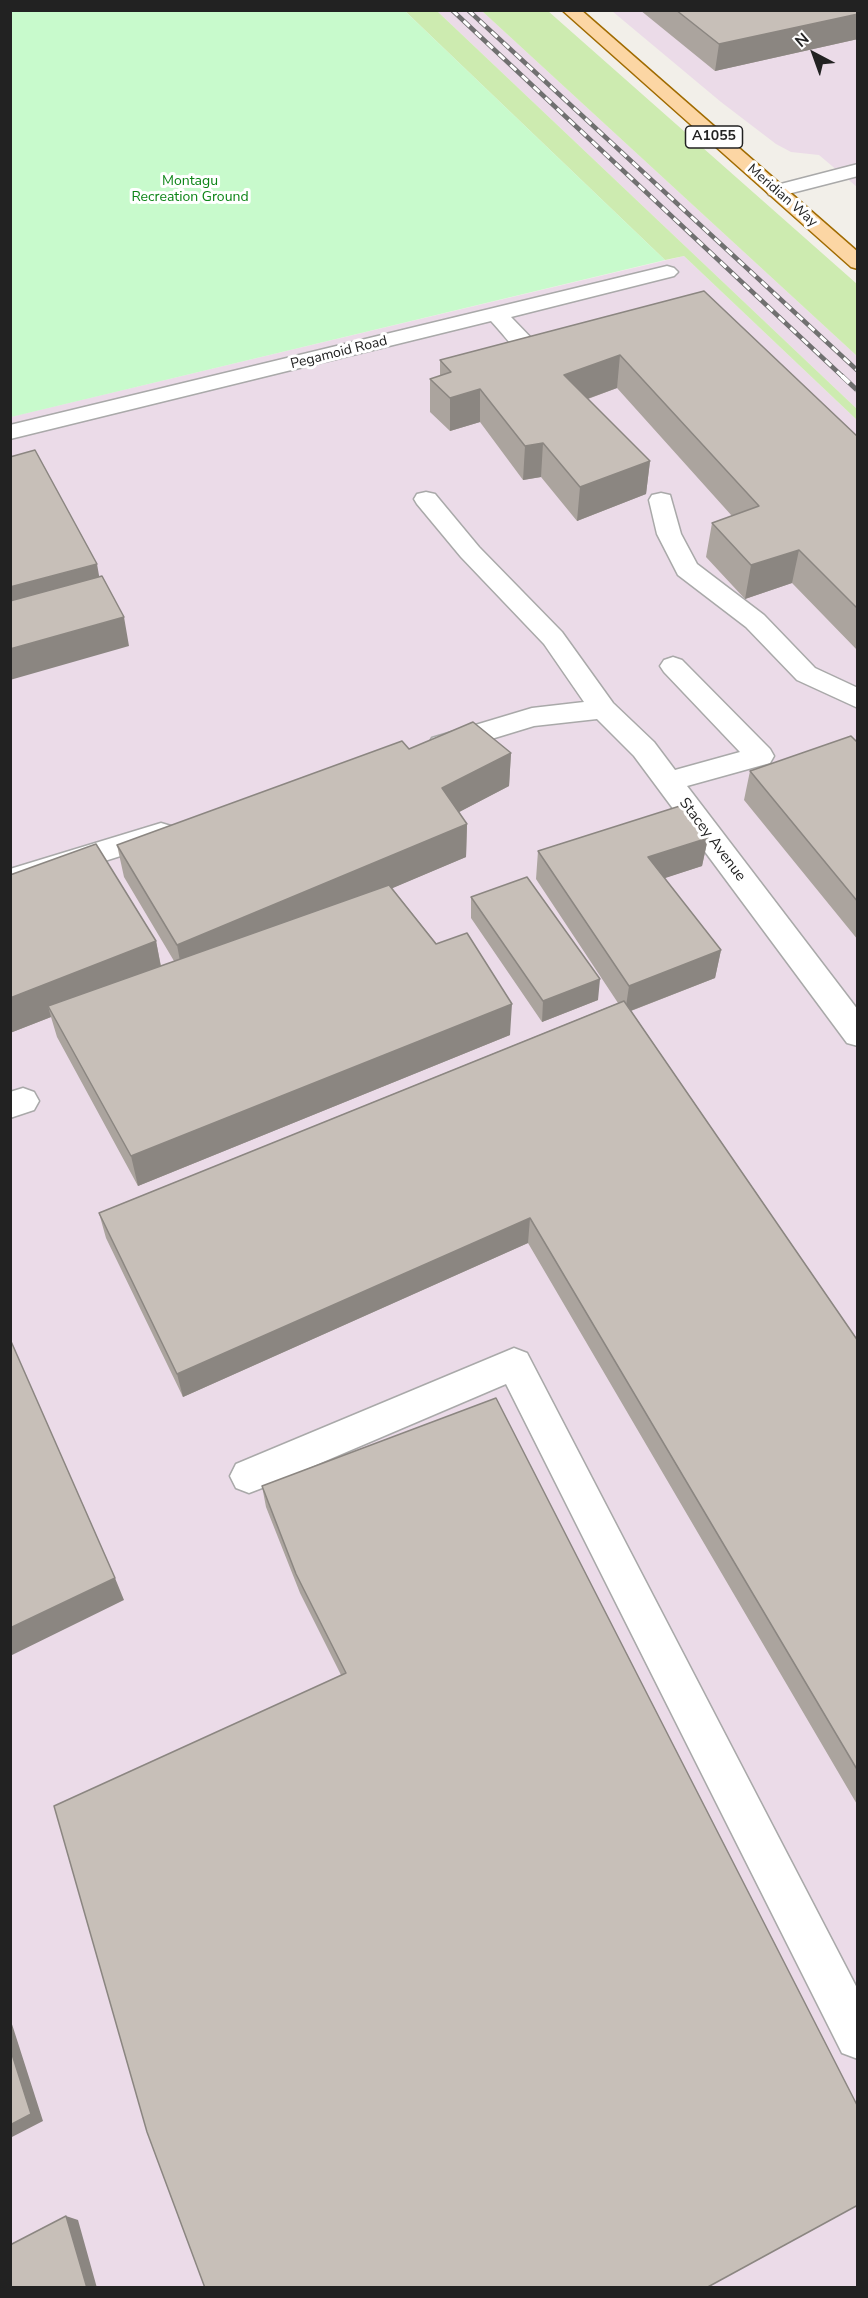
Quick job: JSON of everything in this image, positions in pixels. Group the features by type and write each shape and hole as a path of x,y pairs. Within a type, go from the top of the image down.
{"main road":[{"name":"Meridian Way","path":"570,10 858,263"}],"street":[{"path":"776,191 858,170"},
{"name":"Pegamoid Road","path":"10,432 667,272"},
{"path":"497,315 532,352 582,342"},
{"name":"Stacey Avenue","path":"426,499 470,552 553,638 603,709 645,749 858,1034"},
{"path":"661,500 669,534 687,569 755,621 806,674 858,699"},
{"path":"669,782 760,756 673,666"},
{"path":"418,752 532,717 603,709"},
{"path":"10,880 180,827"},
{"path":"249,1476 514,1364 858,2037"}],"shaded area":[{"path":"437,11 482,11 857,356 857,409"},
{"path":"612,11 857,11 857,187 819,155 791,152 776,144 721,102"},
{"path":"684,256 857,420 857,2287 11,2287 10,417"}],"green space":[{"name":"Montagu Recreation Ground","path":"10,11 405,11 665,260 11,417"},
{"path":"405,11 437,11 857,409 857,420 684,256 665,260"},
{"path":"482,11 548,11 857,284 857,356"}],"building":[{"path":"676,10 858,10 858,14 719,44"},
{"path":"704,291 858,437 858,609 799,550 751,565 712,523 759,506 620,355 564,375 650,461 580,487 543,443 525,446 480,389 450,398 430,379 451,372 440,360"},
{"path":"35,450 97,564 10,587 10,457"},
{"path":"102,576 124,617 10,649 10,601"},
{"path":"473,722 511,753 442,788 467,824 177,945 117,845 402,741 409,749"},
{"path":"851,736 858,743 858,902 750,771"},
{"path":"683,805 708,838 648,857 721,950 629,986 538,851"},
{"path":"96,844 156,941 10,998 10,875"},
{"path":"527,877 600,979 543,1001 471,897"},
{"path":"389,885 436,944 467,933 512,1004 131,1156 48,1006"},
{"path":"624,1001 858,1341 858,1771 530,1218 177,1374 99,1213"},
{"path":"10,1339 115,1578 10,1628"},
{"path":"496,1398 858,2107 858,2205 706,2288 205,2288 147,2132 54,1806 346,1673 296,1574 262,1486"},
{"path":"10,2048 31,2114 10,2125"},
{"path":"66,2216 87,2288 10,2288 10,2245"}],"railway":[{"path":"452,10 843,377"},
{"path":"468,10 858,371"},
{"path":"842,376 858,391"}]}
